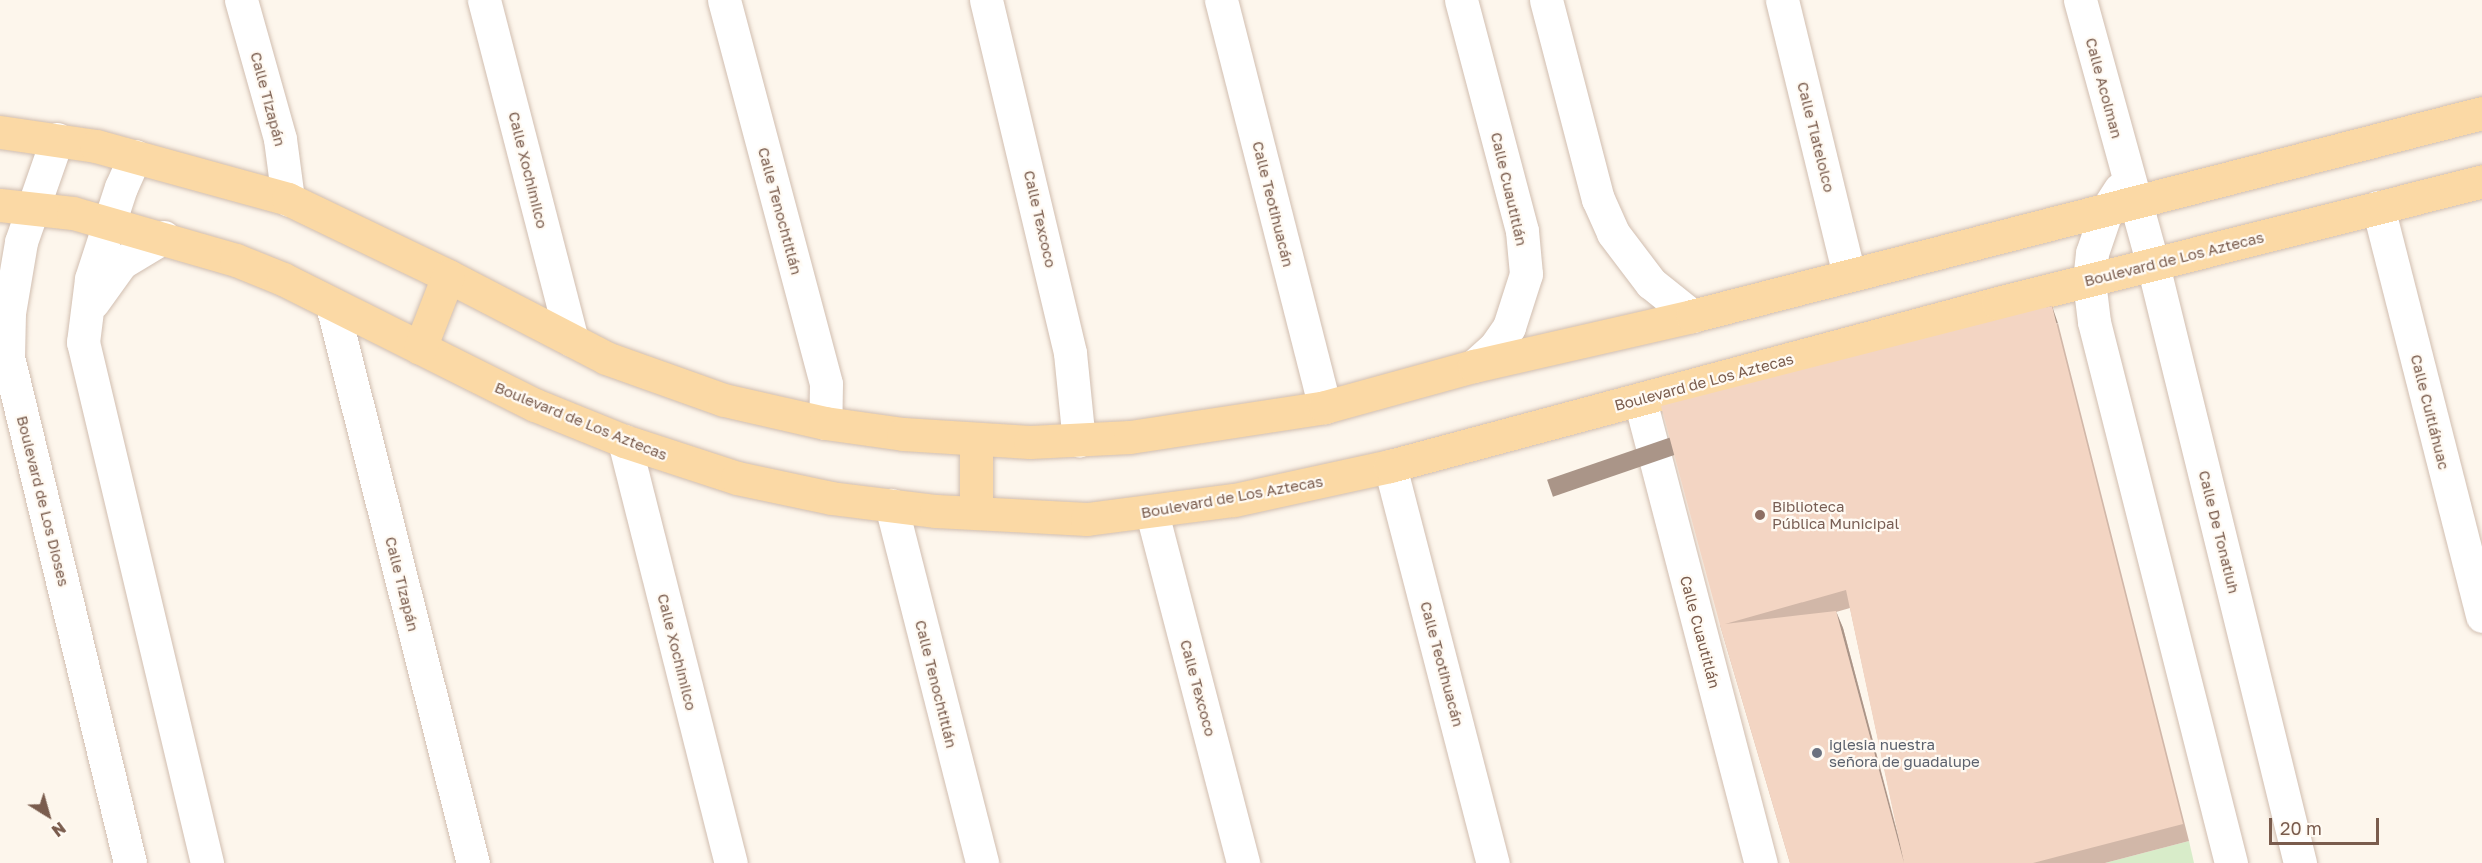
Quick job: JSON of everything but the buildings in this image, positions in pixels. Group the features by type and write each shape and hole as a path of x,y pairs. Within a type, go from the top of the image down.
{"main road":[{"path":"0,132 57,140 135,156 288,199 448,276 616,362 724,400 825,423 976,441 1079,441 1178,431 1325,407 1474,366 1692,316 1850,274 2123,196 2482,113"},
{"name":"Boulevard de Los Aztecas","path":"16,207 108,222 164,237 255,268 501,390 624,441 736,478 831,498 976,513 1087,519 1152,513 1234,500 1390,466 2089,280 2153,266 2482,180"},
{"path":"420,348 448,276"},
{"path":"976,441 976,513"}],"street":[{"name":"Calle Tizapán","path":"241,0 280,139 288,199"},
{"name":"Calle Xochimilco","path":"484,0 572,340"},
{"name":"Calle Tenochtitlán","path":"724,0 825,384 825,423"},
{"name":"Calle Texcoco","path":"986,0 1070,353 1079,441"},
{"name":"Calle Teotihuacán","path":"1221,0 1325,407"},
{"name":"Calle Cuautitlán","path":"1461,0 1522,231 1526,274 1509,327 1495,347 1474,366"},
{"path":"1546,0 1598,200 1613,233 1651,283 1692,316"},
{"name":"Calle Tlatelolco","path":"1782,0 1850,274"},
{"name":"Calle Acolman","path":"2080,0 2123,196"},
{"name":"Boulevard de Los Dioses","path":"57,140 16,207 14,280 4,349 130,863"},
{"path":"135,156 108,222 83,319 85,362 207,863"},
{"path":"2123,196 2092,253 2089,280 2094,322 2231,863"},
{"name":"Calle De Tonatiuh","path":"2123,196 2153,266 2300,863"},
{"name":"Calle Cuitláhuac","path":"2378,207 2482,616"},
{"path":"83,319 121,264 164,237"},
{"name":"Calle Tizapán","path":"332,305 473,863"},
{"name":"Calle Cuautitlán","path":"1640,400 1761,863"},
{"name":"Calle Xochimilco","path":"624,441 731,863"},
{"name":"Calle Teotihuacán","path":"1390,466 1493,863"},
{"name":"Calle Tenochtitlán","path":"891,505 982,863"},
{"name":"Calle Texcoco","path":"1152,513 1243,863"}],"green space":[{"path":"2189,841 2194,863 2105,863"}],"place":[{"name":"Biblioteca Pública Municipal","path":"1760,515"},
{"name":"iglesia nuestra señora de guadalupe","path":"1817,753"}]}
